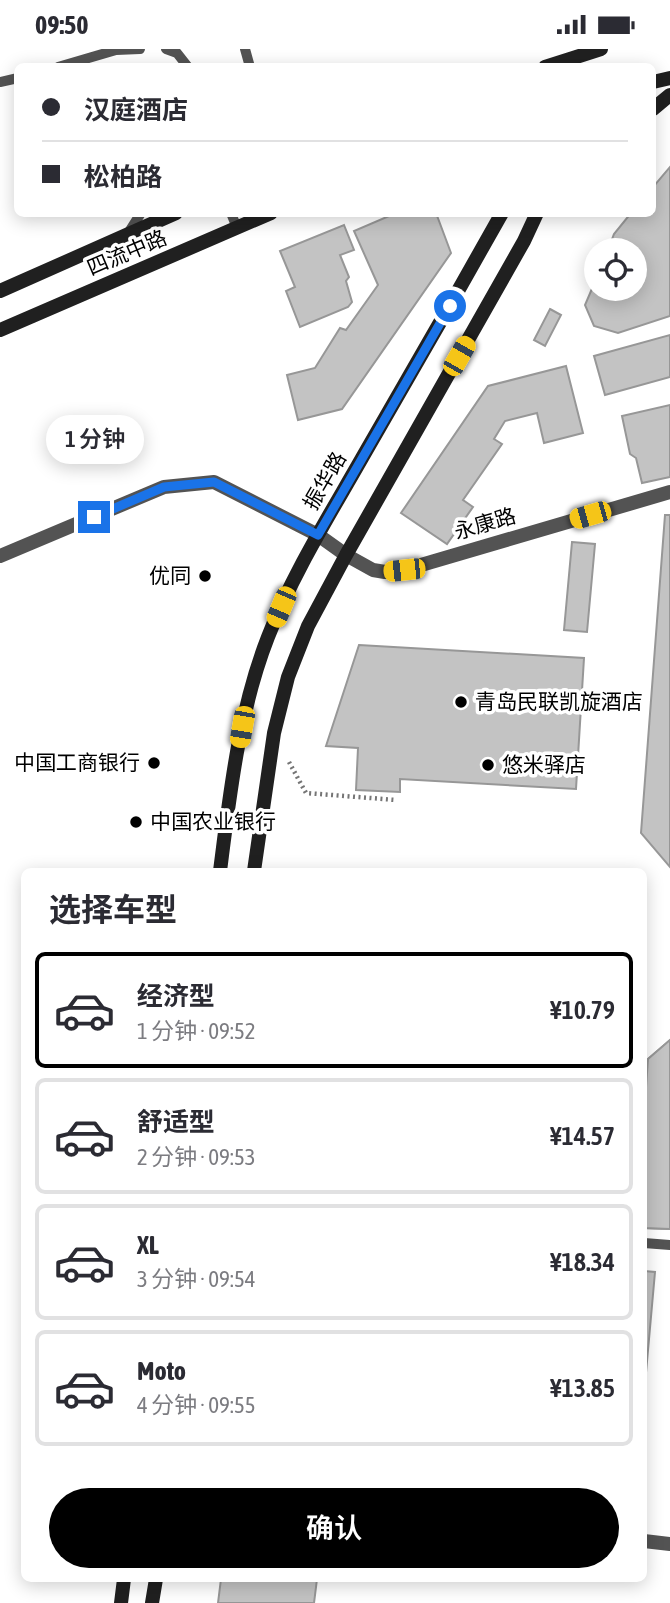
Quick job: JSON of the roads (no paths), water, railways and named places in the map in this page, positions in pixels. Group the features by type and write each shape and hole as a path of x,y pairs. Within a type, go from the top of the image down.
{"main road":[{"path":"578,61 601,49"},
{"path":"656,107 670,95"},
{"name":"四流中路","path":"0,291 167,217"},
{"name":"四流中路","path":"0,331 262,217"},
{"name":"振华路","path":"220,868 246,706 267,639 318,535 500,217"},
{"path":"254,868 274,733 288,677 309,626 535,217"},
{"path":"524,241 544,217"},
{"path":"121,1603 124,1582"},
{"path":"152,1603 156,1582"}],"street":[{"name":"永康路","path":"0,556 164,487 214,482 318,535 373,570 385,572 404,570 670,492"},
{"path":"647,1541 670,1545"}],"lane":[{"path":"72,63 116,50 140,49"},
{"path":"166,49 177,53 185,63"},
{"path":"127,235 138,217"},
{"path":"233,217 237,228"},
{"path":"647,1243 670,1245"}],"place":[{"name":"优同","path":"205,576"},
{"name":"青岛民联凯旋酒店","path":"461,702"},
{"name":"中国工商银行","path":"154,763"},
{"name":"悠米驿店","path":"488,765"},
{"name":"中国农业银行","path":"136,822"}]}
